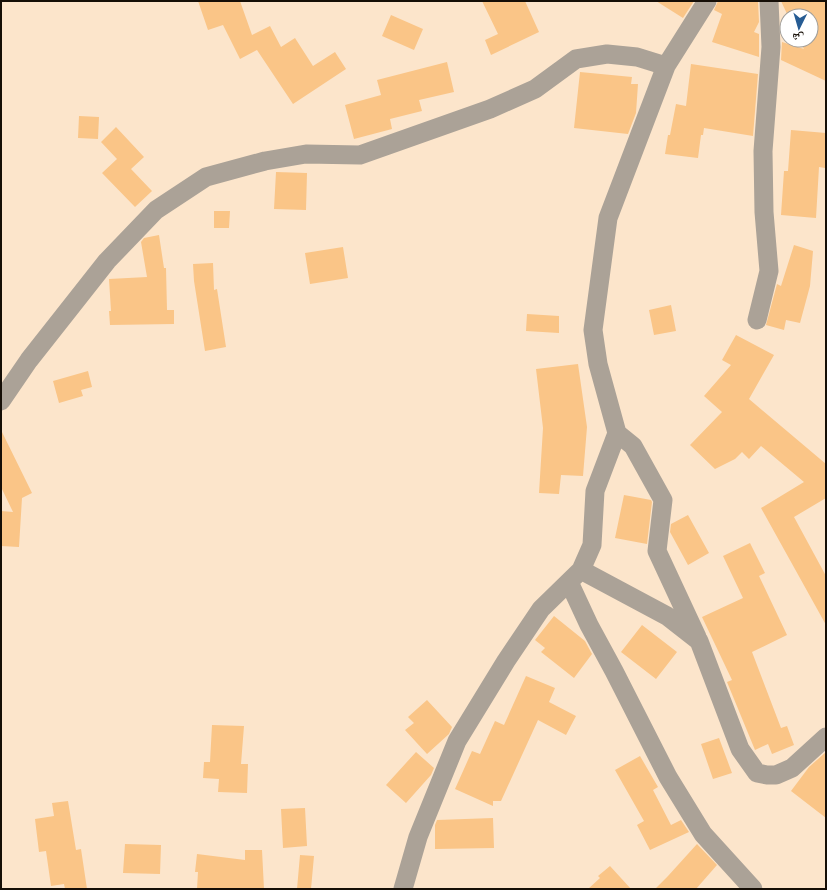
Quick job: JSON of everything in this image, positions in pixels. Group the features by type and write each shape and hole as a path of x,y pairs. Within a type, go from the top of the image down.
{"street":[{"path":"707,1 666,66 608,218 593,330 598,364 617,433 633,446 664,500 657,551 699,641 740,749 757,772 767,775 776,775 792,768 826,737"},
{"path":"757,320 769,271 764,212 763,151 771,47 768,1"},
{"path":"1,401 29,360 107,261 156,210 206,177 265,160 306,154 360,155 490,109 535,89 576,59 607,54 637,57 666,66"},
{"path":"403,889 418,838 457,741 506,661 541,609 575,576 592,545 595,491 617,433"},
{"path":"575,576 667,616 699,641"},
{"path":"575,576 589,625 668,777 703,834 753,889"}],"building":[{"path":"198,1 240,1 252,35 270,26 281,47 295,38 313,66 335,52 346,69 293,104 257,50 240,59 223,25 208,30"},
{"path":"482,1 525,1 539,32 491,55 485,40 498,34"},
{"path":"656,1 694,1 683,18"},
{"path":"718,1 758,1 759,22 754,32 759,34 759,57 712,42 722,14 714,10"},
{"path":"781,1 826,1 826,81 781,60 782,48 819,48 819,8 784,8"},
{"path":"391,15 423,29 414,50 382,36"},
{"path":"447,62 454,92 419,100 422,111 390,119 392,129 354,139 345,105 381,95 377,80"},
{"path":"691,64 758,74 753,136 704,128 703,135 701,135 698,158 665,154 676,104 686,106"},
{"path":"580,72 632,77 631,84 638,84 636,113 628,134 574,128"},
{"path":"79,116 99,117 98,139 78,138"},
{"path":"116,127 144,157 131,169 152,191 135,207 102,173 117,159 101,142"},
{"path":"791,130 826,133 825,168 819,167 816,218 781,215 784,171 788,171"},
{"path":"276,172 307,173 306,210 274,209"},
{"path":"214,211 230,211 229,228 214,228"},
{"path":"159,235 164,268 166,268 167,310 174,310 174,324 110,325 109,311 111,311 109,279 147,277 141,242 144,238"},
{"path":"794,245 813,251 810,286 800,323 786,320 784,330 766,325 777,284 781,286"},
{"path":"343,247 348,278 310,284 305,253"},
{"path":"213,263 214,290 217,289 226,347 205,351 194,281 193,264"},
{"path":"671,305 676,331 654,335 649,310"},
{"path":"527,314 559,316 559,333 526,331"},
{"path":"736,335 774,355 749,399 826,464 826,498 794,517 826,576 826,625 761,508 804,482 761,446 749,459 742,452 735,459 715,469 690,445 722,412 704,396 731,365 722,360"},
{"path":"578,364 587,427 583,476 561,475 559,494 539,493 543,428 536,369"},
{"path":"88,371 92,387 81,390 83,396 59,403 53,381"},
{"path":"1,430 32,493 22,498 19,547 1,546 1,511 13,512 1,487"},
{"path":"624,495 651,500 652,502 647,544 615,538"},
{"path":"688,515 709,553 688,565 670,532 671,524"},
{"path":"750,543 765,573 759,576 787,635 752,652 781,728 787,726 794,745 772,754 768,744 755,750 727,682 732,680 702,617 743,598 723,556"},
{"path":"554,616 585,641 592,654 574,678 541,652 545,648 535,640"},
{"path":"642,625 677,652 656,679 621,652"},
{"path":"526,676 555,688 549,702 576,716 566,735 538,720 501,801 493,801 493,806 455,789 472,751 480,754 495,721 504,725"},
{"path":"427,700 452,727 449,734 427,754 405,730 414,723 408,717"},
{"path":"212,725 244,726 241,764 248,764 247,793 218,792 219,779 203,778 204,762 210,762"},
{"path":"719,738 732,773 713,779 701,744"},
{"path":"416,752 434,768 431,775 406,803 386,785"},
{"path":"826,752 826,818 791,791 809,767"},
{"path":"640,756 658,787 653,790 671,825 681,820 689,832 650,850 637,825 644,821 615,770"},
{"path":"68,801 76,850 81,849 87,889 65,889 64,884 51,886 46,851 39,852 35,819 54,816 52,803"},
{"path":"305,808 307,846 283,848 281,809"},
{"path":"493,818 494,848 435,849 435,825 437,820"},
{"path":"125,844 161,845 160,874 123,873"},
{"path":"697,844 717,865 696,889 655,889 668,876"},
{"path":"245,850 262,850 264,889 197,889 198,872 195,872 197,854 245,860"},
{"path":"300,855 314,856 311,889 297,889"},
{"path":"610,866 631,889 588,889 600,878 598,876"}]}
